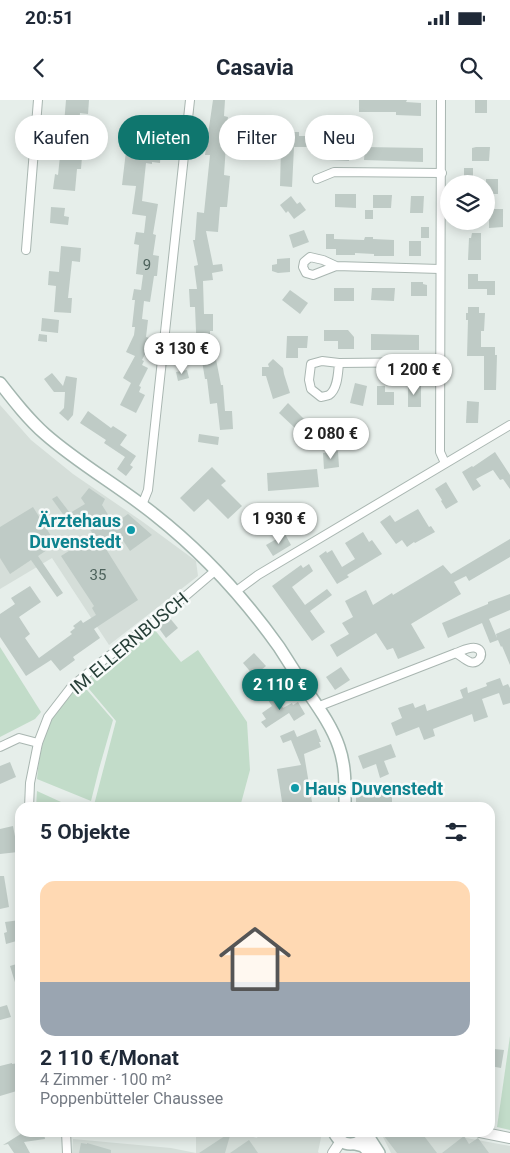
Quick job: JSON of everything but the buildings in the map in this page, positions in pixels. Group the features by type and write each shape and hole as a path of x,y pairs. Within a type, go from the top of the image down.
{"main road":[{"path":"0,383 19,407 47,436 142,505 195,549 235,592 278,647 335,736 344,768 345,802"},
{"path":"337,1137 349,1144 362,1146 370,1153"},
{"path":"355,1144 365,1137"},
{"path":"369,1137 379,1153"}],"street":[{"path":"26,250 38,100"},
{"path":"142,505 148,490 190,100"},
{"path":"441,100 440,452 445,463"},
{"path":"317,180 334,172 442,173"},
{"path":"336,266 440,269"},
{"path":"339,362 334,388 329,395 321,397 311,389 309,380 311,364 322,361 440,362"},
{"path":"235,592 258,575 510,425"},
{"name":"IM ELLERNBUSCH","path":"29,802 30,783 38,743 48,717 72,686 161,617 216,570"},
{"path":"318,707 456,653"},
{"path":"0,747 19,738 38,743"},
{"path":"495,1135 510,1138"},
{"path":"66,1137 67,1153"},
{"path":"333,1153 337,1137"}],"shaded area":[{"path":"0,405 31,440 73,474 196,561 198,576 109,645 52,558 0,589"},
{"path":"196,1137 321,1137 319,1153 196,1153"},
{"path":"383,1137 461,1137 510,1146 510,1153 391,1153"},
{"path":"73,1139 171,1148 196,1153 72,1153"}],"green space":[{"path":"154,629 181,662 198,650 247,722 250,770 241,802 95,802 116,721 84,683"},
{"path":"0,647 41,712 35,719 0,737"},
{"path":"81,683 113,720 91,801 37,779 39,759 48,723"},
{"path":"37,791 61,802 36,802"},
{"path":"510,1036 510,1130 497,1127"}],"place":[{"name":"Ärztehaus Duvenstedt","path":"131,530"},
{"name":"Haus Duvenstedt","path":"295,788"}]}
